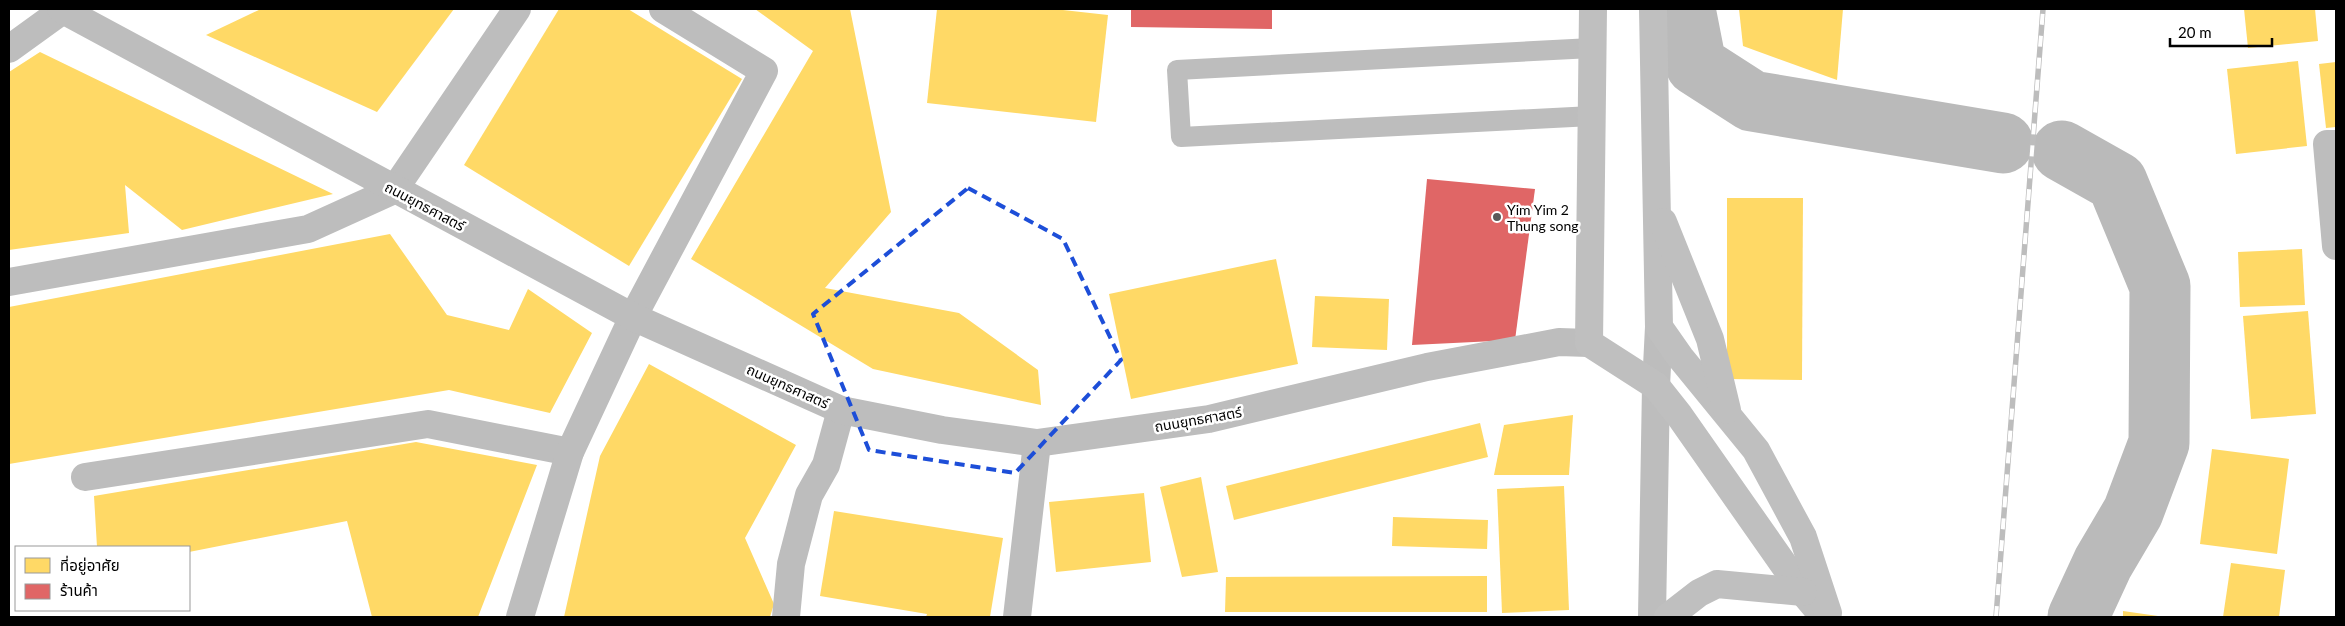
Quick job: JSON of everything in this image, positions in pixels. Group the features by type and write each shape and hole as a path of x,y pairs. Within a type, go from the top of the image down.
{"main road":[{"path":"1593,9 1589,343 1656,386 1679,415 1803,592 1824,617"},
{"path":"1653,9 1659,327 1680,357 1756,450 1803,537 1830,617"},
{"path":"1657,204 1710,339 1728,415"},
{"path":"1668,617 1698,594 1717,584 1803,592"}],"street":[{"path":"9,49 62,9"},
{"name":"ถนนยุทธศาสตร์","path":"62,9 394,190 633,317 841,410 942,430 1037,443 1209,419 1427,367 1559,342 1589,343"},
{"path":"9,282 308,229 394,190 517,9"},
{"path":"520,617 570,452 633,317 764,71 663,9"},
{"path":"2336,144 2327,144 2336,246"},
{"path":"1652,617 1656,386 1659,327"},
{"path":"786,617 791,564 795,546 809,494 826,465 841,410"},
{"path":"85,477 428,424 570,452"},
{"path":"1016,617 1037,443"}],"lane":[{"path":"1592,48 1177,70 1181,137 1592,116"}],"highlighted area":[{"path":"968,188 1063,239 1121,360 1015,473 869,450 813,314"}],"building: ที่อยู่อาศัย":[{"path":"261,9 454,9 377,112 206,35"},
{"path":"559,9 628,9 742,79 629,266 464,165"},
{"path":"755,9 850,9 891,212 825,288 959,313 1038,370 1041,405 873,369 691,259 813,51"},
{"path":"937,9 1054,9 1108,15 1096,122 927,103"},
{"path":"1739,9 1843,9 1837,80 1743,46"},
{"path":"2244,9 2315,9 2318,41 2248,48"},
{"path":"40,52 333,194 182,230 125,185 129,233 9,250 9,72"},
{"path":"2298,61 2307,146 2236,154 2227,69"},
{"path":"2336,62 2336,127 2326,128 2319,64"},
{"path":"1727,198 1803,198 1802,380 1727,379"},
{"path":"390,234 447,315 509,330 528,289 592,333 550,413 449,390 9,464 9,307"},
{"path":"2302,249 2305,305 2240,307 2238,252"},
{"path":"1276,259 1298,364 1131,399 1109,294"},
{"path":"1315,296 1389,299 1387,350 1312,347"},
{"path":"2308,311 2316,414 2251,419 2243,316"},
{"path":"649,364 796,445 745,538 774,604 770,617 564,617 600,456"},
{"path":"1573,415 1569,475 1494,475 1504,425"},
{"path":"1480,423 1488,457 1234,520 1226,486"},
{"path":"416,442 537,465 478,617 372,617 347,521 190,552 190,546 97,546 94,496"},
{"path":"2212,449 2289,459 2277,554 2200,544"},
{"path":"1201,477 1218,572 1182,577 1160,487"},
{"path":"1564,486 1569,610 1502,613 1497,489"},
{"path":"1144,493 1151,562 1056,572 1049,502"},
{"path":"834,511 1003,538 990,617 926,617 927,614 820,596"},
{"path":"1393,517 1488,520 1487,549 1392,546"},
{"path":"2231,563 2285,570 2279,617 2223,617"},
{"path":"1487,576 1487,612 1225,612 1226,577"},
{"path":"2123,611 2158,616 2158,617 2123,617"}],"building: ร้านค้า":[{"path":"1131,9 1272,9 1272,29 1131,27"},
{"path":"1427,179 1535,189 1515,340 1412,345"}],"waterway":[{"path":"1685,9 1696,65 1752,101 2003,143"},
{"path":"2062,151 2117,182 2160,286 2159,443 2133,512 2103,563 2078,617"}],"railway":[{"path":"1996,617 2043,9"}],"place":[{"name":"Yim Yim 2 Thung song","path":"1497,217"}]}
